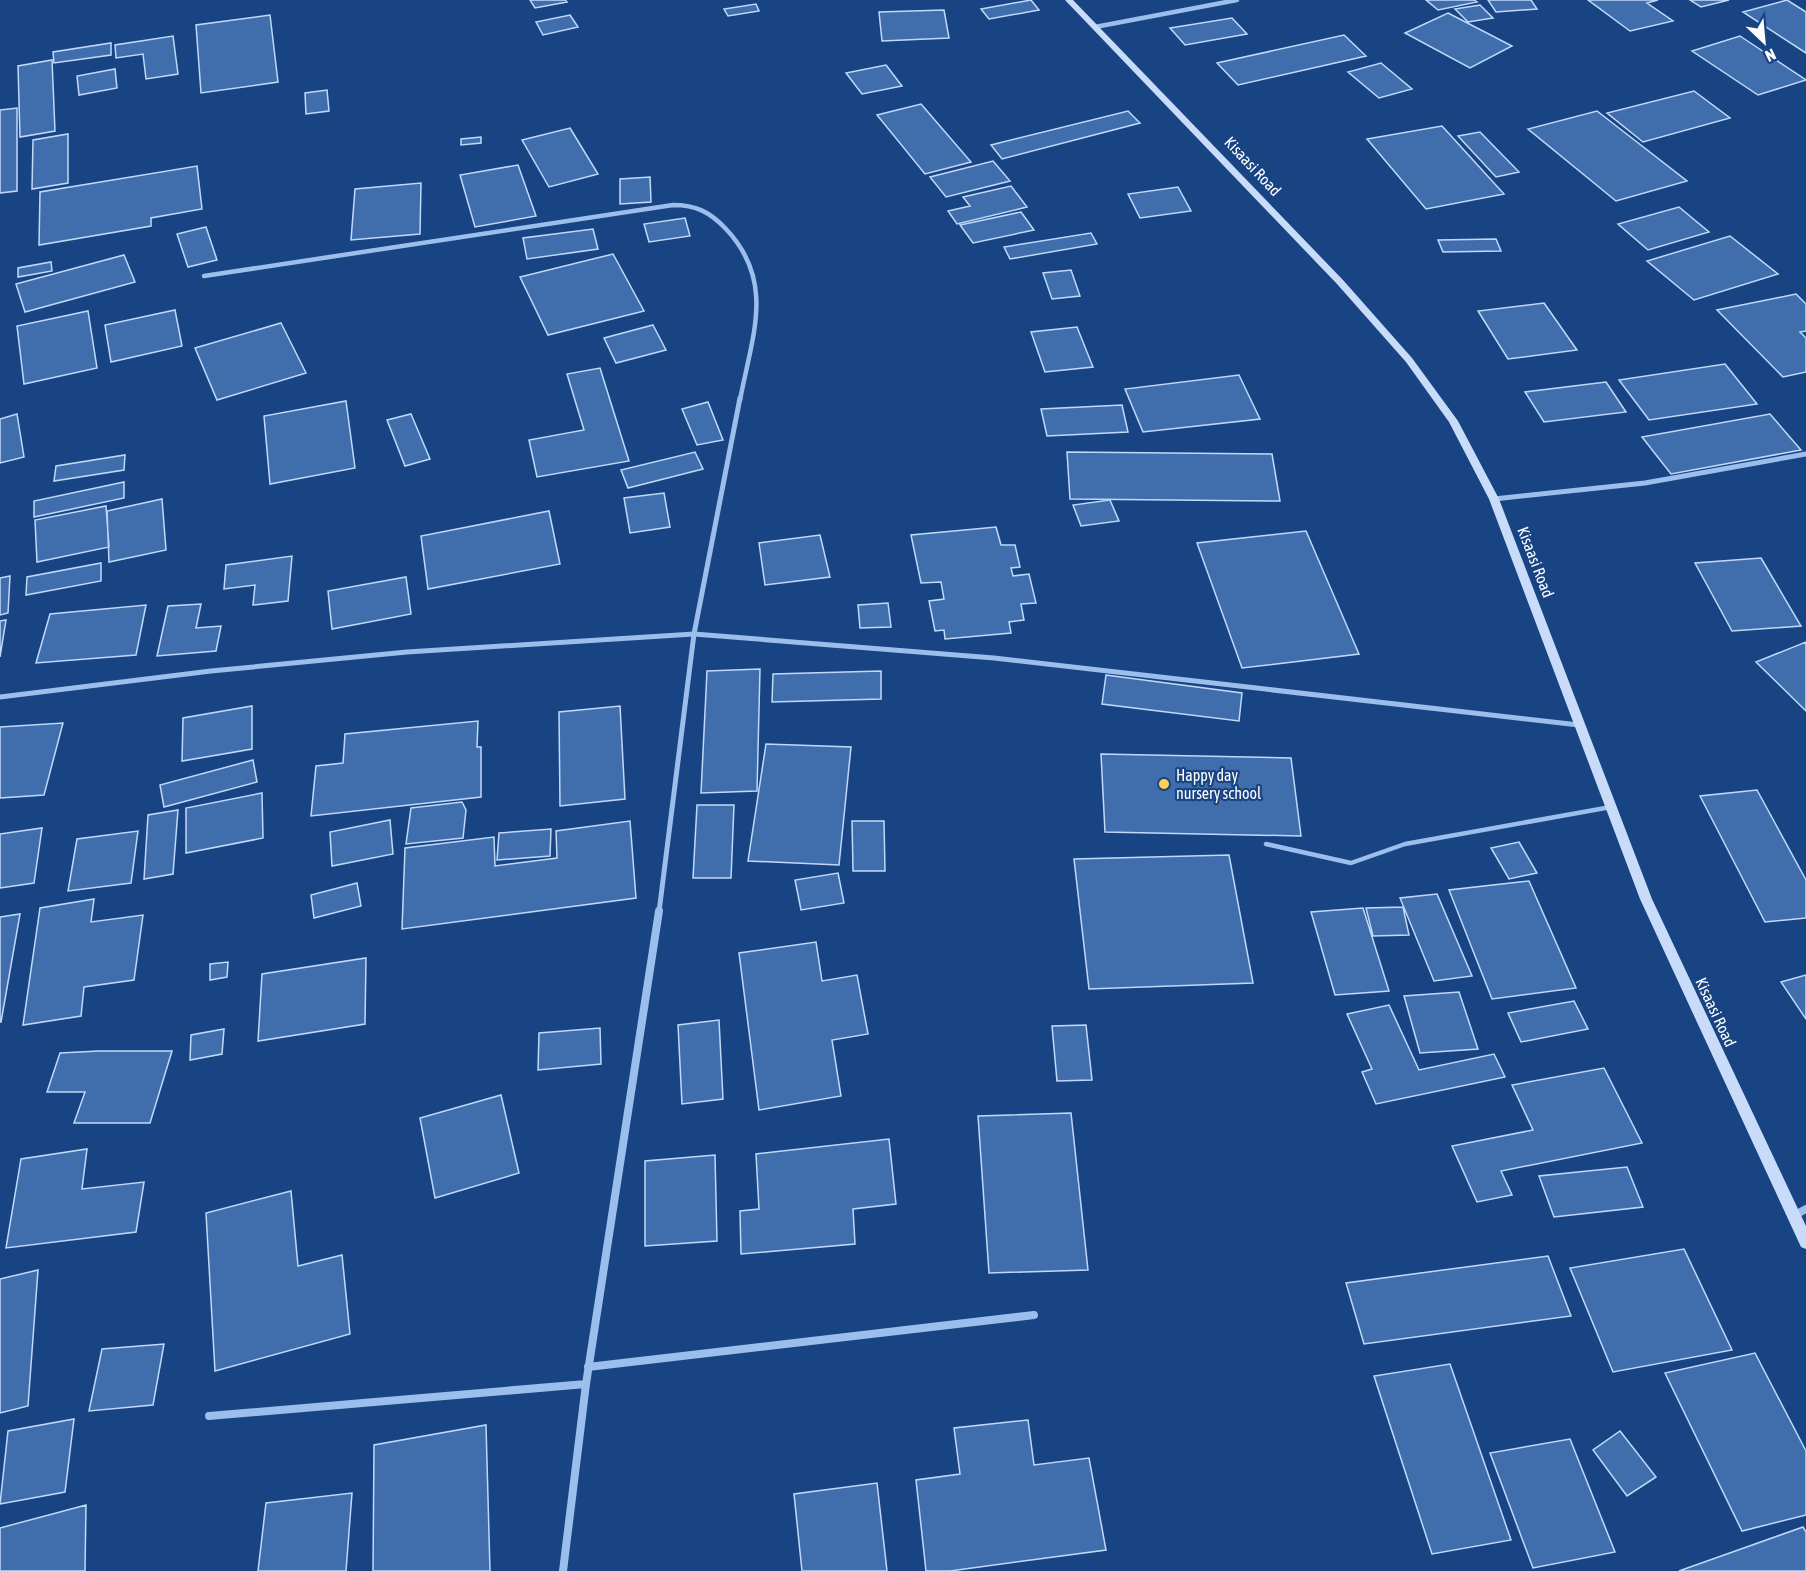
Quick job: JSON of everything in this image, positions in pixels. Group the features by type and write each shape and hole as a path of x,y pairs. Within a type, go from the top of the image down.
{"main road":[{"name":"Kisaasi Road","path":"1069,0 1340,282 1409,360 1453,421 1494,499 1646,898 1806,1242"}],"street":[{"path":"1095,27 1237,0"},
{"path":"204,276 673,205 690,205 704,210 720,223 743,252 756,279 758,296 694,634 659,911 588,1367 562,1571"},
{"path":"1494,499 1645,483 1806,454"},
{"path":"0,697 211,671 407,652 694,634 994,658 1579,725"},
{"path":"1792,1216 1806,1209"},
{"path":"588,1367 1034,1315"},
{"path":"209,1416 586,1383"}],"lane":[{"path":"1266,844 1351,863 1405,844 1611,807"}],"building":[{"path":"530,0 565,0 567,2 535,8"},
{"path":"1031,0 1039,10 989,19 981,9"},
{"path":"1426,0 1474,0 1477,2 1438,10"},
{"path":"1488,0 1531,0 1537,9 1496,12"},
{"path":"1588,0 1658,0 1647,3 1673,21 1630,31"},
{"path":"1690,0 1729,0 1701,7"},
{"path":"1787,0 1806,12 1806,53 1743,12"},
{"path":"756,4 759,11 728,16 724,9"},
{"path":"1480,5 1493,18 1468,22 1455,9"},
{"path":"944,10 949,38 882,41 879,12"},
{"path":"1448,13 1512,46 1470,68 1405,33"},
{"path":"270,15 278,82 201,93 196,25"},
{"path":"570,15 578,27 543,35 536,22"},
{"path":"1232,18 1247,34 1185,45 1170,28"},
{"path":"1344,35 1366,56 1238,85 1217,63"},
{"path":"173,36 178,74 146,79 143,54 116,58 115,45"},
{"path":"1740,36 1806,80 1758,95 1692,51"},
{"path":"111,43 111,55 54,63 53,52"},
{"path":"52,60 55,131 20,137 18,66"},
{"path":"1381,63 1412,89 1379,98 1348,72"},
{"path":"886,65 902,86 862,94 846,73"},
{"path":"115,69 117,88 79,95 77,76"},
{"path":"327,90 329,111 306,114 305,93"},
{"path":"1694,91 1730,118 1643,142 1607,113"},
{"path":"921,104 971,162 925,174 877,115"},
{"path":"17,108 17,191 0,193 0,110"},
{"path":"1128,111 1140,123 1002,159 991,145"},
{"path":"1597,111 1687,181 1616,201 1528,129"},
{"path":"1442,126 1504,194 1426,209 1367,139"},
{"path":"570,128 598,174 549,187 522,140"},
{"path":"1480,132 1519,172 1496,177 1458,136"},
{"path":"68,134 68,183 32,189 33,140"},
{"path":"481,137 481,143 461,145 461,139"},
{"path":"993,161 1010,181 946,197 930,177"},
{"path":"518,165 536,216 475,227 460,175"},
{"path":"197,166 202,209 151,218 151,226 39,245 40,192"},
{"path":"650,177 651,202 620,204 620,179"},
{"path":"421,183 420,234 351,240 355,189"},
{"path":"1011,186 1027,207 957,224 948,211 970,206 963,197"},
{"path":"1178,187 1191,211 1140,218 1128,194"},
{"path":"1679,207 1709,232 1648,250 1618,224"},
{"path":"1021,212 1034,230 973,243 960,225"},
{"path":"685,218 690,236 649,242 644,224"},
{"path":"206,227 217,260 188,267 177,234"},
{"path":"593,229 598,249 527,259 523,238"},
{"path":"1091,233 1097,244 1010,259 1004,247"},
{"path":"1730,236 1778,274 1694,300 1647,261"},
{"path":"1496,239 1501,251 1443,252 1438,240"},
{"path":"613,254 644,311 548,335 520,277"},
{"path":"124,255 135,282 25,312 16,284"},
{"path":"51,262 52,271 18,277 18,268"},
{"path":"1071,270 1080,296 1052,299 1043,273"},
{"path":"1796,294 1806,304 1806,331 1800,332 1806,338 1806,372 1783,377 1717,310"},
{"path":"1544,303 1577,350 1508,359 1478,311"},
{"path":"175,310 182,346 111,362 105,325"},
{"path":"88,311 97,368 24,384 17,326"},
{"path":"281,323 306,373 217,400 195,348"},
{"path":"653,325 666,350 616,363 604,338"},
{"path":"1077,327 1093,367 1045,372 1031,332"},
{"path":"1725,364 1757,404 1649,420 1619,380"},
{"path":"600,368 629,461 537,477 529,440 584,430 567,374"},
{"path":"1239,375 1260,419 1143,432 1125,389"},
{"path":"1606,382 1626,412 1544,422 1525,392"},
{"path":"346,401 355,468 270,484 264,416"},
{"path":"708,402 723,440 697,445 682,409"},
{"path":"1122,405 1128,432 1047,436 1041,409"},
{"path":"17,414 24,457 0,463 0,419"},
{"path":"411,414 430,459 405,466 387,420"},
{"path":"1770,414 1801,450 1671,474 1642,437"},
{"path":"695,452 703,469 628,488 621,470"},
{"path":"1067,452 1272,454 1280,501 1070,499"},
{"path":"125,455 124,470 54,481 56,466"},
{"path":"124,482 124,498 34,517 34,501"},
{"path":"664,493 670,527 630,533 624,498"},
{"path":"162,499 166,550 109,562 107,511"},
{"path":"1110,500 1119,521 1081,526 1073,505"},
{"path":"106,506 109,547 37,562 35,520"},
{"path":"549,511 560,564 428,589 421,536"},
{"path":"996,527 1001,545 1015,545 1020,567 1011,568 1013,576 1029,574 1036,603 1021,604 1024,620 1009,622 1011,633 945,639 944,630 935,631 929,601 944,599 941,582 921,583 911,535"},
{"path":"1306,531 1359,654 1242,668 1197,543"},
{"path":"820,535 830,577 765,585 759,543"},
{"path":"292,556 288,601 253,605 255,585 224,589 226,565"},
{"path":"1761,558 1801,626 1732,631 1695,563"},
{"path":"101,563 101,581 26,595 27,577"},
{"path":"10,576 8,613 0,615 0,578"},
{"path":"406,577 411,614 332,629 328,591"},
{"path":"888,603 891,627 860,628 858,605"},
{"path":"201,604 196,628 221,626 216,651 157,656 168,606"},
{"path":"146,605 136,655 36,663 50,614"},
{"path":"6,620 0,657 0,621"},
{"path":"1806,642 1806,711 1756,662"},
{"path":"760,669 757,791 701,793 707,671"},
{"path":"881,671 881,699 772,702 773,674"},
{"path":"1106,675 1242,693 1239,721 1102,704"},
{"path":"252,706 252,749 182,761 183,718"},
{"path":"620,706 625,799 560,806 559,712"},
{"path":"478,721 477,747 481,747 481,797 311,816 316,766 343,763 345,734"},
{"path":"63,723 44,795 0,798 0,727"},
{"path":"766,744 851,747 839,865 748,861"},
{"path":"1101,754 1291,758 1301,836 1105,832"},
{"path":"253,760 257,782 164,807 160,785"},
{"path":"1757,790 1806,880 1806,918 1765,922 1700,796"},
{"path":"262,793 263,838 186,853 186,808"},
{"path":"462,802 466,810 463,838 406,844 411,808"},
{"path":"697,805 734,805 731,878 693,878"},
{"path":"178,810 173,874 144,879 148,815"},
{"path":"390,820 393,854 332,866 330,832"},
{"path":"630,821 636,898 402,929 405,848 494,837 495,866 557,858 556,831"},
{"path":"852,821 884,821 885,871 853,871"},
{"path":"42,828 34,883 0,888 0,834"},
{"path":"551,829 550,856 497,860 499,833"},
{"path":"138,831 131,883 68,891 77,839"},
{"path":"1519,842 1537,873 1509,879 1491,848"},
{"path":"1229,855 1253,983 1089,989 1074,859"},
{"path":"838,873 844,903 801,910 795,880"},
{"path":"1529,881 1576,988 1492,999 1449,890"},
{"path":"357,883 361,906 314,918 311,895"},
{"path":"1437,894 1472,976 1434,981 1400,898"},
{"path":"94,899 91,922 143,915 134,980 84,987 81,1016 23,1025 40,908"},
{"path":"1403,907 1409,935 1373,936 1366,908"},
{"path":"1363,908 1389,991 1335,995 1311,912"},
{"path":"20,914 1,1022 0,1022 0,917"},
{"path":"816,942 822,981 857,975 868,1034 832,1040 841,1096 759,1110 739,953"},
{"path":"366,958 365,1024 258,1041 262,974"},
{"path":"228,962 227,977 210,980 210,964"},
{"path":"1806,975 1806,1019 1781,982"},
{"path":"1459,992 1478,1049 1420,1053 1404,996"},
{"path":"1574,1001 1588,1029 1521,1042 1508,1013"},
{"path":"1389,1005 1419,1070 1494,1054 1505,1077 1376,1104 1362,1072 1372,1069 1347,1014"},
{"path":"719,1020 723,1099 682,1104 678,1025"},
{"path":"1086,1025 1092,1080 1057,1081 1052,1026"},
{"path":"600,1028 601,1064 538,1070 539,1033"},
{"path":"224,1029 222,1054 190,1060 191,1035"},
{"path":"172,1051 150,1123 74,1123 85,1092 47,1092 60,1053"},
{"path":"1604,1068 1642,1143 1501,1171 1512,1195 1477,1202 1452,1146 1533,1130 1512,1085"},
{"path":"501,1095 519,1173 435,1198 420,1118"},
{"path":"1071,1113 1088,1270 989,1273 978,1116"},
{"path":"889,1139 896,1204 853,1209 855,1244 741,1254 740,1211 759,1209 756,1154"},
{"path":"87,1149 82,1189 144,1182 136,1232 6,1248 21,1159"},
{"path":"715,1155 717,1241 645,1246 645,1161"},
{"path":"1627,1167 1643,1207 1554,1217 1539,1176"},
{"path":"291,1191 298,1266 342,1255 350,1334 215,1371 206,1213"},
{"path":"1684,1249 1732,1350 1613,1372 1570,1268"},
{"path":"1548,1256 1571,1316 1364,1344 1346,1283"},
{"path":"38,1270 28,1406 0,1413 0,1279"},
{"path":"164,1344 153,1405 89,1411 102,1349"},
{"path":"1755,1353 1806,1451 1806,1515 1742,1531 1665,1373"},
{"path":"1450,1364 1511,1540 1432,1554 1374,1376"},
{"path":"74,1419 65,1492 0,1504 8,1431"},
{"path":"1028,1420 1034,1465 1089,1458 1106,1550 950,1571 926,1571 916,1480 960,1474 954,1428"},
{"path":"486,1425 490,1571 373,1571 374,1445"},
{"path":"1620,1431 1656,1477 1627,1496 1593,1450"},
{"path":"1570,1439 1615,1552 1533,1568 1490,1453"},
{"path":"877,1483 887,1571 802,1571 794,1494"},
{"path":"352,1493 346,1571 258,1571 266,1503"},
{"path":"86,1505 85,1571 0,1571 0,1528"},
{"path":"1803,1527 1806,1532 1806,1571 1679,1571"}],"place":[{"name":"Happy day nursery school","path":"1164,784"}]}
